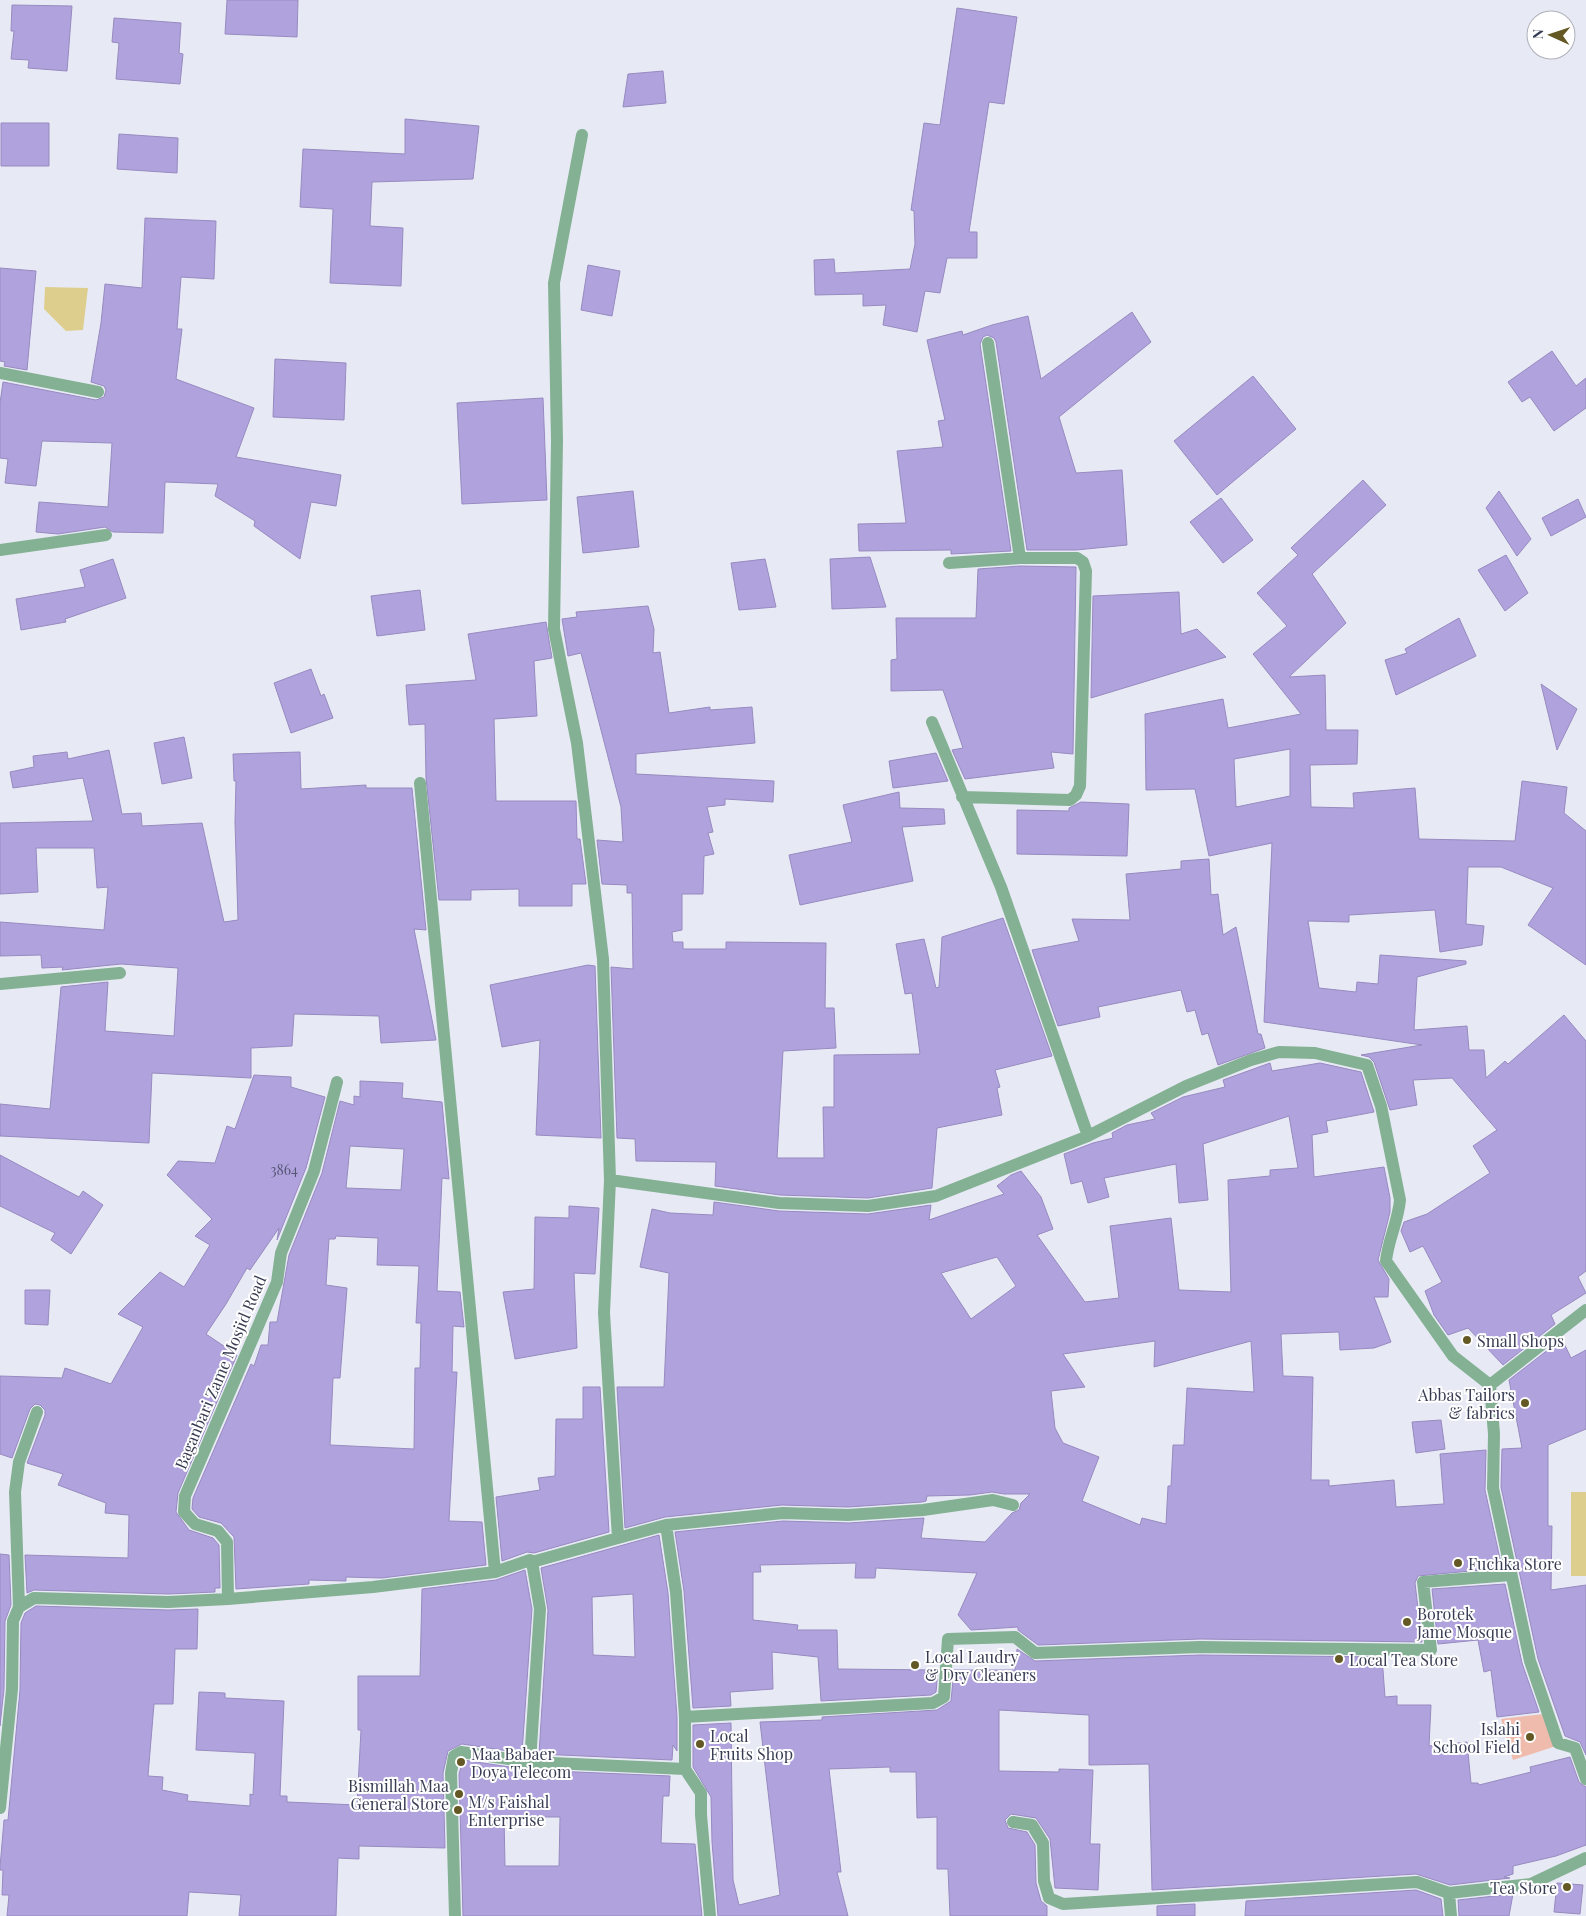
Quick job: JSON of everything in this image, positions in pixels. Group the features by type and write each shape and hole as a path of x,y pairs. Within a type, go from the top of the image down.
{"street":[{"path":"582,135 554,283 557,441 554,629 577,743 603,958 610,1180 604,1313 618,1538"},
{"path":"988,342 1020,558"},
{"path":"0,373 98,392"},
{"path":"0,550 106,535"},
{"path":"949,563 1020,558 1077,558 1083,562 1086,571 1080,786 1076,796 1070,800 962,797"},
{"path":"932,722 1000,887 1088,1136"},
{"path":"420,783 495,1572"},
{"path":"0,984 120,973"},
{"path":"610,1180 779,1204 868,1206 936,1196 1088,1136 1186,1086 1251,1060 1279,1052 1315,1054 1367,1065 1380,1106 1400,1200 1399,1214 1388,1243 1386,1261 1454,1356 1490,1385 1494,1434 1493,1488 1530,1662 1558,1743 1575,1748 1586,1780"},
{"name":"Baganbari Zame Mosjid Road","path":"228,1599 227,1542 218,1532 195,1524 184,1512 185,1496 277,1282 281,1253 314,1171 337,1082"},
{"path":"1490,1385 1586,1310"},
{"path":"0,1808 6,1689 13,1621 19,1607 15,1492 19,1462 37,1412"},
{"path":"19,1607 34,1598 168,1602 373,1587 495,1572 530,1560 532,1562 666,1525 784,1513 848,1515 922,1510 993,1500 1013,1505"},
{"path":"666,1525 676,1592 685,1717 684,1769 701,1793 701,1815 710,1916"},
{"path":"530,1762 540,1609 532,1562"},
{"path":"685,1717 933,1703 944,1697 948,1639 1015,1636 1035,1653 1200,1648 1430,1650 1423,1582 1511,1575"},
{"path":"455,1916 451,1773 454,1756 461,1752 530,1762 684,1769"},
{"path":"1013,1822 1032,1825 1043,1843 1044,1881 1049,1898 1063,1904 1398,1882 1418,1882 1449,1893 1531,1884 1586,1858"},
{"path":"1449,1893 1452,1916"}],"shaded area":[{"path":"45,287 88,288 83,330 66,331 44,309"},
{"path":"1571,1492 1586,1492 1586,1576 1571,1576"},
{"path":"1544,1714 1556,1746 1513,1760 1501,1719"}],"building":[{"path":"227,0 298,0 297,37 225,34"},
{"path":"12,5 72,6 67,71 28,68 29,60 11,59 14,31 11,31"},
{"path":"957,8 1017,17 1004,104 989,102 969,232 977,232 977,258 947,258 940,293 925,291 917,332 883,325 886,305 863,306 863,294 815,295 814,260 834,259 835,273 910,269 915,244 914,211 911,210 924,123 940,125"},
{"path":"114,18 181,23 179,53 183,54 180,84 116,79 119,43 112,42"},
{"path":"663,71 666,103 623,107 628,74"},
{"path":"405,119 479,126 473,179 372,182 370,226 403,228 401,286 330,283 333,209 300,207 303,149 405,154"},
{"path":"1,123 49,123 49,166 1,166"},
{"path":"119,134 178,138 177,173 117,169"},
{"path":"145,218 216,221 214,279 181,277 177,329 182,329 176,379 254,408 236,457 341,475 336,506 311,502 300,559 254,526 255,521 215,496 218,484 165,482 163,533 113,532 105,527 58,534 36,532 39,502 108,507 112,443 42,441 36,486 5,483 8,459 0,458 0,403 3,382 96,400 104,397 106,390 104,386 91,382 101,323 105,284 142,288"},
{"path":"588,265 620,271 612,316 581,310"},
{"path":"0,268 36,271 27,370 4,366 5,362 0,361"},
{"path":"1132,312 1151,342 1059,417 1076,473 1122,470 1127,545 1076,550 1027,550 996,342 994,338 987,335 983,337 980,344 1011,551 951,554 951,550 859,551 858,524 906,523 897,451 943,447 938,421 945,420 927,340 962,331 963,335 1028,316 1041,379"},
{"path":"1552,351 1576,386 1586,378 1586,408 1554,431 1530,397 1522,402 1508,382"},
{"path":"275,359 346,363 344,420 273,417"},
{"path":"1253,376 1296,429 1217,495 1174,441"},
{"path":"543,398 547,500 462,504 457,403"},
{"path":"1363,480 1386,505 1312,574 1346,623 1289,677 1325,675 1326,730 1358,730 1357,764 1310,765 1311,807 1354,808 1353,793 1415,788 1419,839 1515,841 1522,781 1567,787 1564,813 1586,831 1586,965 1528,925 1553,888 1501,867 1468,867 1466,924 1484,926 1482,945 1440,952 1435,910 1349,915 1349,922 1308,921 1319,988 1356,992 1357,982 1378,984 1380,955 1466,961 1466,964 1417,977 1414,1030 1467,1026 1469,1050 1484,1050 1486,1078 1505,1061 1508,1064 1564,1015 1586,1041 1586,1271 1578,1277 1586,1293 1551,1315 1555,1324 1503,1365 1468,1328 1448,1335 1434,1315 1425,1291 1442,1282 1423,1246 1410,1252 1401,1231 1404,1222 1427,1214 1490,1173 1473,1146 1497,1130 1452,1078 1413,1080 1417,1105 1390,1110 1374,1062 1369,1057 1361,1055 1422,1045 1264,1022 1272,843 1209,856 1195,789 1146,790 1145,714 1223,699 1228,728 1301,714 1253,654 1287,626 1257,593 1298,555 1291,548","holes":["1290,749 1290,796 1236,807 1234,759"]},
{"path":"633,491 639,547 583,553 577,497"},
{"path":"1499,491 1531,539 1517,556 1486,508"},
{"path":"1221,498 1253,540 1223,563 1190,522"},
{"path":"1578,499 1586,517 1551,536 1542,518"},
{"path":"1506,555 1528,593 1505,611 1478,570"},
{"path":"870,557 886,607 832,609 830,559"},
{"path":"113,559 126,598 65,619 66,622 21,630 16,599 85,587 80,570"},
{"path":"765,559 776,607 739,610 731,563"},
{"path":"1020,566 1076,567 1073,754 1051,752 1054,768 965,779 952,750 963,748 943,690 891,691 891,660 897,659 896,618 976,618 978,569"},
{"path":"420,590 425,630 377,636 371,596"},
{"path":"1179,592 1181,634 1197,629 1226,657 1091,698 1093,596"},
{"path":"648,606 654,629 653,653 660,652 669,713 710,707 710,710 752,707 755,743 636,754 636,774 774,781 773,802 725,799 725,805 707,807 713,832 708,833 714,854 704,856 703,894 682,894 682,930 672,932 673,942 683,942 683,949 726,949 726,942 826,943 825,1008 834,1008 836,1048 783,1051 777,1158 824,1158 823,1107 834,1107 834,1055 920,1054 912,993 905,994 896,944 924,939 936,988 939,987 942,937 1003,918 1052,1056 995,1070 1000,1087 997,1088 1002,1115 937,1128 932,1188 868,1198 780,1195 715,1186 716,1162 636,1161 635,1139 617,1138 611,967 633,969 632,893 627,893 627,885 602,884 597,840 623,842 621,807 581,653 568,656 562,619 577,617 576,612"},
{"path":"1459,618 1476,656 1396,695 1385,660 1407,653 1405,649"},
{"path":"546,622 552,658 534,661 537,716 494,719 496,801 576,801 577,839 580,839 586,884 572,884 572,906 519,906 519,889 471,890 471,900 439,900 426,778 425,724 409,725 406,685 476,680 468,634"},
{"path":"311,669 321,696 324,694 333,718 291,733 274,683"},
{"path":"1541,684 1577,709 1557,750"},
{"path":"184,737 192,778 162,784 154,743"},
{"path":"109,750 122,814 141,813 142,826 202,823 224,922 238,920 235,822 236,781 234,781 233,754 300,752 301,789 366,785 366,788 412,788 426,930 414,929 436,1040 381,1043 379,1016 294,1014 292,1046 251,1048 251,1078 152,1073 149,1143 0,1136 0,1104 50,1109 61,987 108,982 105,1031 174,1036 178,968 121,964 62,970 63,967 42,968 41,955 0,956 0,922 104,930 108,887 97,888 94,848 36,848 38,892 0,894 0,823 93,821 83,778 13,788 10,772 34,767 33,756 67,752 68,759"},
{"path":"936,753 948,781 893,788 889,761"},
{"path":"899,792 900,808 944,809 945,824 902,827 913,881 800,905 789,855 852,842 843,805"},
{"path":"1081,802 1129,804 1127,856 1017,854 1017,810 1069,811 1069,808"},
{"path":"1209,859 1211,895 1218,894 1223,935 1236,927 1258,1034 1261,1034 1265,1048 1218,1065 1208,1033 1202,1035 1195,1010 1187,1012 1181,990 1098,1007 1100,1017 1058,1026 1032,950 1079,941 1072,919 1130,920 1126,874 1181,869 1181,861"},
{"path":"588,965 595,966 601,1138 536,1135 540,1040 502,1047 490,985"},
{"path":"1270,1063 1272,1071 1320,1063 1361,1072 1374,1112 1326,1121 1328,1132 1312,1135 1314,1177 1384,1167 1390,1198 1390,1212 1378,1260 1389,1279 1388,1297 1374,1297 1391,1342 1374,1348 1340,1350 1339,1332 1281,1334 1283,1376 1313,1377 1311,1480 1329,1480 1329,1486 1394,1480 1396,1507 1444,1504 1440,1454 1486,1450 1485,1490 1502,1568 1418,1576 1415,1583 1422,1642 1200,1639 1038,1645 1018,1630 1018,1627 971,1630 958,1615 977,1573 876,1568 875,1578 855,1578 856,1563 760,1565 761,1572 753,1572 753,1620 798,1625 797,1630 837,1630 838,1669 938,1670 936,1692 931,1695 821,1701 818,1657 772,1652 773,1689 730,1692 731,1706 693,1708 684,1591 675,1532 783,1521 849,1523 924,1518 921,1538 985,1542 1012,1513 1019,1510 1021,1503 1030,1494 992,1492 970,1495 927,1496 926,1501 922,1502 848,1507 782,1505 665,1517 625,1528 617,1387 664,1387 669,1273 640,1267 652,1209 670,1213 713,1215 714,1202 779,1211 868,1214 931,1205 929,1220 1004,1194 997,1186 1011,1175 1021,1171 1041,1197 1053,1229 1037,1235 1085,1302 1119,1298 1110,1226 1171,1218 1179,1290 1231,1292 1228,1180 1270,1176 1270,1170 1298,1168 1289,1116 1203,1144 1208,1200 1179,1203 1176,1164 1104,1178 1109,1197 1088,1203 1082,1181 1071,1184 1064,1154 1113,1138 1112,1133 1127,1125 1155,1119 1151,1113 1183,1097 1225,1087 1223,1080","holes":["997,1257 1016,1286 971,1319 941,1273","1155,1341 1154,1367 1251,1341 1254,1392 1187,1388 1184,1445 1173,1445 1171,1486 1168,1486 1166,1524 1142,1518 1140,1525 1082,1501 1099,1457 1063,1443 1055,1428 1051,1391 1085,1387 1063,1354"]},
{"path":"254,1075 291,1077 291,1087 325,1097 306,1168 277,1240 279,1228 250,1270 247,1268 206,1334 237,1355 178,1493 176,1512 189,1530 213,1538 219,1545 220,1588 215,1588 215,1592 168,1594 34,1590 27,1593 25,1555 128,1558 129,1515 105,1513 106,1503 58,1485 63,1474 27,1463 45,1415 45,1410 40,1405 35,1404 30,1409 12,1458 0,1454 0,1376 62,1378 65,1368 111,1384 143,1327 118,1314 160,1272 184,1287 210,1245 195,1236 212,1219 167,1175 178,1161 215,1163 227,1126 235,1129"},
{"path":"360,1081 403,1083 402,1098 442,1102 449,1179 442,1178 437,1291 460,1292 464,1327 453,1326 452,1372 457,1372 449,1521 482,1522 486,1565 382,1578 346,1577 346,1581 309,1580 309,1584 236,1589 234,1537 221,1523 199,1517 192,1509 193,1498 251,1364 254,1366 261,1345 268,1345 270,1322 277,1322 289,1255 322,1173 340,1101 354,1105 354,1096 360,1097","holes":["350,1146 404,1149 401,1190 346,1188","336,1236 378,1238 377,1265 419,1266 416,1323 421,1323 420,1368 415,1368 414,1449 330,1445 333,1378 340,1378 347,1288 326,1285 329,1239 335,1239"]},
{"path":"0,1155 79,1197 83,1191 103,1205 71,1254 51,1240 55,1233 0,1206"},
{"path":"569,1206 599,1208 595,1274 574,1273 577,1348 515,1359 503,1292 534,1289 535,1217 569,1218"},
{"path":"25,1290 50,1290 48,1325 25,1324"},
{"path":"1562,1339 1571,1358 1586,1350 1586,1429 1548,1445 1548,1526 1552,1526 1551,1590 1586,1585 1586,1755 1580,1742 1565,1736 1538,1659 1501,1487 1502,1449 1522,1448 1509,1380"},
{"path":"583,1387 600,1387 609,1532 534,1553 527,1552 502,1561 496,1497 540,1490 538,1478 555,1476 556,1419 583,1419"},
{"path":"1441,1420 1445,1449 1416,1453 1412,1422"},
{"path":"659,1535 668,1593 677,1717 677,1751 673,1745 672,1760 539,1754 548,1610 541,1568","holes":["633,1594 635,1657 593,1655 592,1597"]},
{"path":"0,1554 9,1555 11,1605 5,1621 4,1689 0,1726"},
{"path":"525,1570 532,1609 522,1753 462,1744 448,1751 443,1773 445,1848 359,1846 359,1859 338,1858 336,1916 239,1916 241,1895 189,1892 187,1916 7,1916 9,1895 2,1895 3,1870 0,1870 0,1867 4,1820 8,1820 20,1690 21,1623 25,1613 36,1606 168,1610 198,1609 197,1649 175,1649 173,1704 154,1704 148,1776 163,1777 162,1790 188,1795 187,1801 250,1806 250,1794 253,1795 255,1753 196,1750 199,1692 225,1693 225,1698 284,1701 280,1796 287,1796 287,1802 357,1805 361,1730 358,1730 358,1676 420,1676 422,1589 496,1580"},
{"path":"1505,1584 1522,1663 1539,1712 1497,1717 1491,1670 1484,1672 1478,1640 1438,1644 1432,1589"},
{"path":"1017,1649 1035,1661 1200,1655 1382,1657 1385,1697 1397,1696 1397,1705 1431,1705 1429,1746 1467,1742 1471,1783 1478,1783 1479,1785 1531,1772 1530,1767 1570,1757 1579,1782 1586,1787 1586,1845 1556,1856 1513,1866 1513,1874 1504,1877 1510,1878 1450,1885 1416,1874 1152,1890 1149,1764 1089,1765 1089,1715 999,1710 999,1771 1059,1772 1059,1769 1093,1770 1090,1844 1100,1844 1098,1890 1055,1888 1050,1839 1036,1818 1011,1814 1005,1820 1008,1828 1027,1832 1035,1845 1036,1883 1041,1901 1047,1906 1047,1916 950,1916 948,1869 937,1869 937,1817 917,1818 916,1772 890,1772 890,1767 829,1769 841,1872 837,1872 848,1916 718,1916 712,1842 711,1797 693,1767 693,1725 731,1723 733,1880 739,1905 780,1895 760,1722 822,1720 822,1717 937,1710 951,1701 954,1670 1015,1670"},
{"path":"463,1760 530,1770 670,1776 669,1796 663,1796 661,1843 695,1844 702,1916 463,1916 459,1774","holes":["504,1817 560,1817 559,1866 505,1866"]},
{"path":"1557,1883 1583,1885 1580,1914 1554,1912"},
{"path":"1416,1890 1441,1899 1443,1916 1245,1916 1246,1901"},
{"path":"1513,1894 1509,1916 1459,1916 1458,1900"},
{"path":"1195,1904 1195,1916 1157,1916 1157,1906"}],"place":[{"name":"Small Shops","path":"1467,1340"},
{"name":"Abbas Tailors & fabrics","path":"1525,1403"},
{"name":"Fuchka Store","path":"1458,1563"},
{"name":"Borotek Jame Mosque","path":"1407,1622"},
{"name":"Local Tea Store","path":"1339,1659"},
{"name":"Local Laudry & Dry Cleaners","path":"915,1665"},
{"name":"Islahi School Field","path":"1530,1737"},
{"name":"Local Fruits Shop","path":"700,1744"},
{"name":"Maa Babaer Doya Telecom","path":"461,1762"},
{"name":"Bismillah Maa General Store","path":"459,1794"},
{"name":"M/s Faishal Enterprise","path":"458,1810"},
{"name":"Tea Store","path":"1567,1887"}]}
